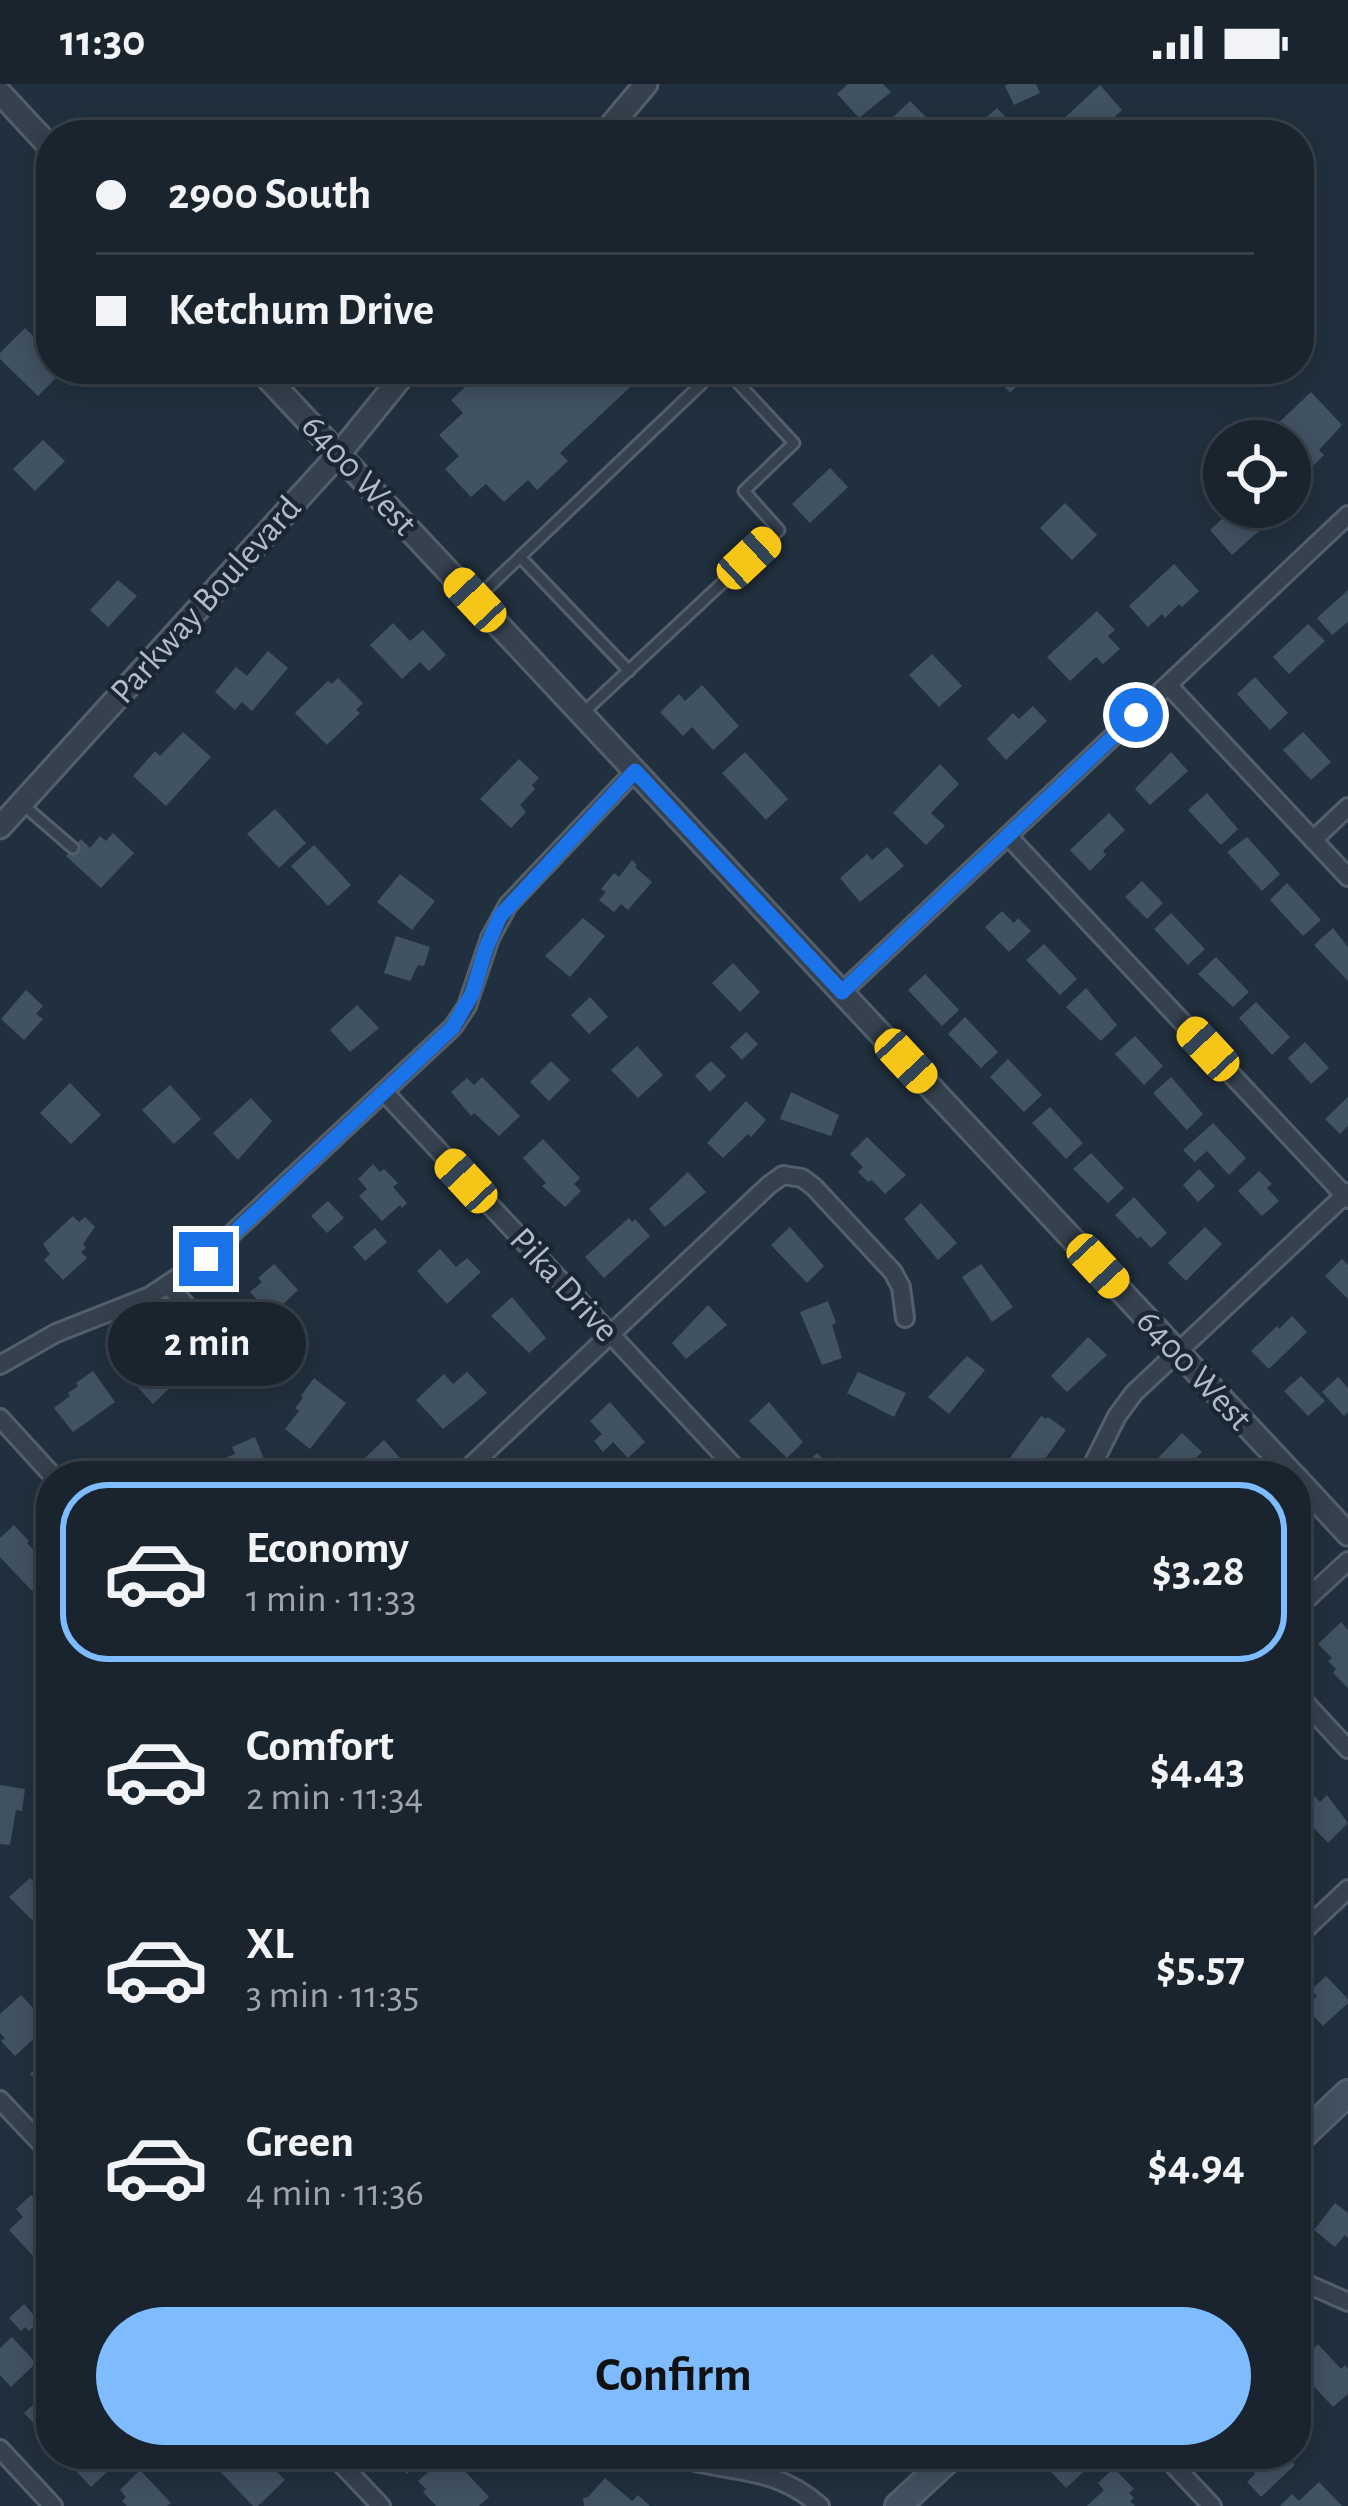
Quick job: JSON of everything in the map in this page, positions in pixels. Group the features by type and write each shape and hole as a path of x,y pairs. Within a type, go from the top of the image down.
{"main road":[{"path":"1311,2128 1348,2093"},
{"path":"898,2506 937,2469"}],"street":[{"path":"616,120 646,84"},
{"path":"0,93 36,132"},
{"name":"6400 West","path":"273,384 1280,1461"},
{"name":"Parkway Boulevard","path":"0,826 338,454 396,384"},
{"path":"842,992 1348,515"},
{"path":"1168,685 1348,878"},
{"path":"0,1365 56,1333 169,1286 206,1259 385,1094 461,1017 490,938 508,905 635,771"},
{"path":"1313,840 1348,807"},
{"path":"1008,836 1347,1195 1134,1393 1096,1461"},
{"name":"Pika Drive","path":"385,1094 729,1461"},
{"path":"476,1461 784,1175 814,1187 887,1264 901,1287 905,1318"},
{"path":"169,1286 243,1370"},
{"path":"0,1418 39,1461"},
{"name":"6400 West","path":"1311,1494 1348,1534"},
{"path":"1311,1595 1348,1561"},
{"path":"1311,1710 1348,1749"},
{"path":"1311,1923 1348,1889"},
{"path":"0,2100 36,2138"},
{"path":"1311,2286 1348,2302"},
{"path":"0,2449 53,2506"},
{"path":"346,2469 381,2506"},
{"path":"730,2469 771,2476 820,2506"},
{"path":"1177,2469 1212,2506"}],"lane":[{"path":"475,600 705,384"},
{"path":"582,714 779,530 744,491 794,443 736,384"},
{"path":"520,557 629,671"},
{"path":"21,803 73,848"}],"building":[{"path":"848,84 883,84 891,92 859,118 837,94"},
{"path":"1008,84 1036,84 1040,93 1014,105"},
{"path":"1100,85 1122,110 1111,120 1062,120"},
{"path":"910,101 929,120 890,120"},
{"path":"997,108 1008,120 983,120"},
{"path":"25,328 36,339 36,384 50,384 38,396 0,359 0,353"},
{"path":"469,384 633,384 560,453 568,461 537,490 528,480 504,502 486,484 471,497 445,469 459,456 439,435 463,413 451,400"},
{"path":"1311,392 1342,425 1319,450 1324,455 1311,468 1311,420 1281,420"},
{"path":"43,440 65,461 35,491 13,469"},
{"path":"830,468 848,487 810,523 792,504"},
{"path":"1065,503 1097,535 1072,560 1040,528"},
{"path":"1258,528 1260,530 1232,555 1210,530"},
{"path":"1174,564 1199,591 1148,627 1129,606"},
{"path":"118,580 137,596 108,627 90,610"},
{"path":"1348,590 1348,622 1332,635 1317,618"},
{"path":"1097,611 1115,630 1108,636 1120,649 1103,664 1096,657 1070,681 1047,657"},
{"path":"393,623 410,641 423,630 446,655 429,671 420,662 402,679 370,645"},
{"path":"1308,624 1325,641 1289,674 1273,657"},
{"path":"268,651 288,668 252,711 242,702 235,710 215,692 236,667 247,676"},
{"path":"932,654 962,686 939,707 909,675"},
{"path":"1255,677 1288,713 1270,730 1237,694"},
{"path":"338,678 363,703 356,710 360,713 327,745 295,713 328,681 332,684"},
{"path":"702,685 739,726 713,750 692,727 683,736 660,712 679,694 685,701"},
{"path":"1033,706 1047,721 1006,760 987,739 1013,713 1019,719"},
{"path":"183,732 211,757 166,806 133,776 155,751 160,756"},
{"path":"1303,732 1331,762 1311,780 1283,750"},
{"path":"745,752 788,799 766,820 722,773"},
{"path":"1171,752 1188,771 1150,805 1135,789"},
{"path":"519,759 539,778 520,805 526,812 511,828 480,799"},
{"path":"940,764 959,784 931,813 945,826 926,845 893,813"},
{"path":"1207,793 1238,829 1221,845 1188,810"},
{"path":"275,809 306,843 279,868 247,834"},
{"path":"1109,813 1125,830 1090,871 1070,850"},
{"path":"113,833 134,853 101,888 66,856 81,839 90,848 100,836 106,841"},
{"path":"1247,837 1280,874 1262,891 1227,852"},
{"path":"314,845 351,885 328,906 291,866"},
{"path":"887,847 904,866 860,902 840,878 867,854 872,860"},
{"path":"632,860 652,882 628,910 621,904 614,912 599,900 606,892 601,889"},
{"path":"400,874 435,901 412,930 377,902"},
{"path":"1142,881 1163,903 1147,919 1125,897"},
{"path":"1287,883 1321,920 1303,936 1270,900"},
{"path":"1002,911 1031,931 1009,952 985,927"},
{"path":"1171,913 1205,949 1188,965 1154,929"},
{"path":"583,918 605,936 570,977 545,956"},
{"path":"1333,928 1348,947 1348,981 1314,945"},
{"path":"396,936 430,947 424,966 418,965 410,981 384,973"},
{"path":"1044,944 1077,979 1060,995 1026,960"},
{"path":"1216,957 1249,992 1233,1007 1198,974"},
{"path":"733,963 760,992 740,1012 712,983"},
{"path":"925,974 959,1010 942,1026 908,990"},
{"path":"1086,988 1117,1025 1101,1041 1066,1007"},
{"path":"26,990 43,1006 36,1014 43,1019 24,1040 1,1019"},
{"path":"590,997 608,1017 589,1034 571,1015"},
{"path":"1256,1002 1290,1037 1272,1055 1239,1018"},
{"path":"357,1005 379,1028 350,1052 330,1030"},
{"path":"965,1017 998,1052 981,1068 948,1034"},
{"path":"746,1032 758,1044 742,1060 730,1047"},
{"path":"1135,1036 1163,1066 1144,1085 1115,1054"},
{"path":"1305,1042 1329,1068 1311,1084 1288,1058"},
{"path":"637,1046 663,1075 638,1098 611,1070"},
{"path":"1008,1059 1042,1095 1024,1112 990,1077"},
{"path":"551,1061 570,1080 549,1101 530,1082"},
{"path":"711,1061 726,1076 710,1092 695,1076"},
{"path":"482,1077 520,1116 499,1136 474,1113 471,1116 451,1092 467,1078 474,1085"},
{"path":"1171,1077 1203,1114 1187,1130 1153,1093"},
{"path":"70,1083 101,1115 71,1144 40,1113"},
{"path":"170,1085 201,1119 174,1144 142,1110"},
{"path":"791,1092 839,1115 831,1136 780,1119"},
{"path":"1348,1097 1348,1126 1340,1134 1325,1119"},
{"path":"251,1098 272,1121 238,1160 213,1133"},
{"path":"746,1101 766,1120 723,1158 707,1143"},
{"path":"1050,1107 1083,1143 1066,1159 1032,1123"},
{"path":"1213,1123 1246,1158 1229,1175 1207,1151 1195,1162 1183,1150"},
{"path":"867,1137 906,1175 885,1194 858,1172 863,1167 850,1154"},
{"path":"543,1139 580,1178 574,1184 581,1191 565,1207 542,1186 546,1183 523,1158"},
{"path":"1091,1153 1124,1188 1108,1203 1073,1169"},
{"path":"373,1164 398,1183 393,1187 407,1203 382,1221 359,1196 367,1189 358,1179"},
{"path":"1199,1169 1215,1186 1198,1202 1183,1185"},
{"path":"1259,1171 1272,1184 1267,1188 1279,1201 1262,1216 1238,1191"},
{"path":"688,1172 706,1192 665,1227 649,1209"},
{"path":"1134,1197 1167,1233 1151,1248 1115,1215"},
{"path":"328,1201 344,1218 327,1233 311,1216"},
{"path":"921,1203 957,1243 938,1260 904,1219"},
{"path":"73,1216 79,1222 85,1217 95,1227 83,1244 86,1248 81,1252 87,1258 63,1280 44,1260 50,1254 43,1244"},
{"path":"629,1218 650,1236 604,1278 585,1257"},
{"path":"790,1227 824,1266 807,1283 771,1245"},
{"path":"1205,1227 1222,1244 1186,1281 1168,1263"},
{"path":"375,1228 387,1242 365,1261 353,1247"},
{"path":"440,1249 456,1267 467,1258 481,1272 447,1304 417,1271"},
{"path":"1342,1259 1348,1265 1348,1299 1325,1276"},
{"path":"274,1264 298,1290 272,1315 250,1292"},
{"path":"981,1264 1013,1307 992,1322 962,1277"},
{"path":"512,1297 546,1338 529,1353 491,1316"},
{"path":"828,1301 842,1358 822,1365 800,1312"},
{"path":"708,1305 727,1325 686,1359 672,1343"},
{"path":"1292,1316 1307,1332 1269,1369 1251,1351"},
{"path":"1088,1337 1107,1355 1067,1392 1051,1376"},
{"path":"158,1342 174,1359 163,1370 175,1383 153,1404 125,1373"},
{"path":"967,1356 985,1370 949,1414 928,1397"},
{"path":"93,1371 115,1402 73,1432 54,1408"},
{"path":"467,1372 487,1393 443,1429 416,1400 444,1374 453,1384"},
{"path":"858,1372 906,1393 894,1417 847,1393"},
{"path":"1301,1376 1325,1401 1308,1416 1284,1391"},
{"path":"1338,1377 1348,1388 1344,1416 1322,1392"},
{"path":"314,1378 346,1403 310,1449 285,1429"},
{"path":"610,1402 645,1442 628,1458 613,1442 603,1452 594,1441 602,1434 590,1421"},
{"path":"769,1402 803,1442 787,1458 749,1421"},
{"path":"1041,1416 1066,1430 1043,1461 1007,1461"},
{"path":"1182,1433 1202,1452 1193,1461 1158,1458"},
{"path":"255,1437 265,1461 226,1461 235,1454 232,1447"},
{"path":"384,1440 401,1459 399,1461 361,1461"},
{"path":"14,1525 29,1541 36,1553 36,1587 32,1591 0,1557 0,1538"},
{"path":"1341,1622 1348,1630 1348,1688 1333,1673 1336,1669 1328,1661 1332,1658 1318,1644"},
{"path":"0,1785 25,1789 10,1845 0,1844"},
{"path":"1311,1792 1320,1802 1327,1795 1348,1823 1328,1843 1311,1825"},
{"path":"30,1878 36,1885 36,1924 9,1897"},
{"path":"1326,1976 1348,2003 1323,2026 1311,2013 1311,2002 1317,1996 1311,1990"},
{"path":"21,1995 36,2011 36,2037 15,2056 1,2041 5,2038 0,2033 0,2014"},
{"path":"31,2195 36,2200 35,2258 9,2230 23,2217 16,2209"},
{"path":"1335,2203 1348,2213 1348,2238 1345,2235 1335,2247 1314,2230"},
{"path":"24,2304 36,2324 21,2331 9,2318"},
{"path":"12,2337 36,2363 11,2387 0,2375 0,2348"},
{"path":"1318,2344 1341,2369 1345,2365 1348,2369 1348,2394 1333,2407 1311,2383 1311,2351"},
{"path":"36,2402 36,2426 24,2413"},
{"path":"74,2469 110,2469 91,2487"},
{"path":"218,2469 281,2469 277,2472 285,2480 253,2506"},
{"path":"432,2469 463,2469 489,2497 479,2506 436,2506 418,2481"},
{"path":"1048,2469 1087,2469 1066,2488"},
{"path":"1115,2469 1134,2489 1129,2493 1135,2506 1087,2506 1104,2490 1098,2483"},
{"path":"1250,2469 1291,2469 1261,2497 1247,2482 1255,2474"},
{"path":"140,2470 171,2503 127,2506 122,2501 126,2497 120,2490"},
{"path":"605,2478 632,2501 638,2495 650,2506 584,2506 583,2498"},
{"path":"1319,2482 1342,2506 1280,2506 1292,2494 1299,2501"}],"route":[{"path":"206,1259 453,1027 472,994 500,916 635,771 842,992 1136,715"}]}
